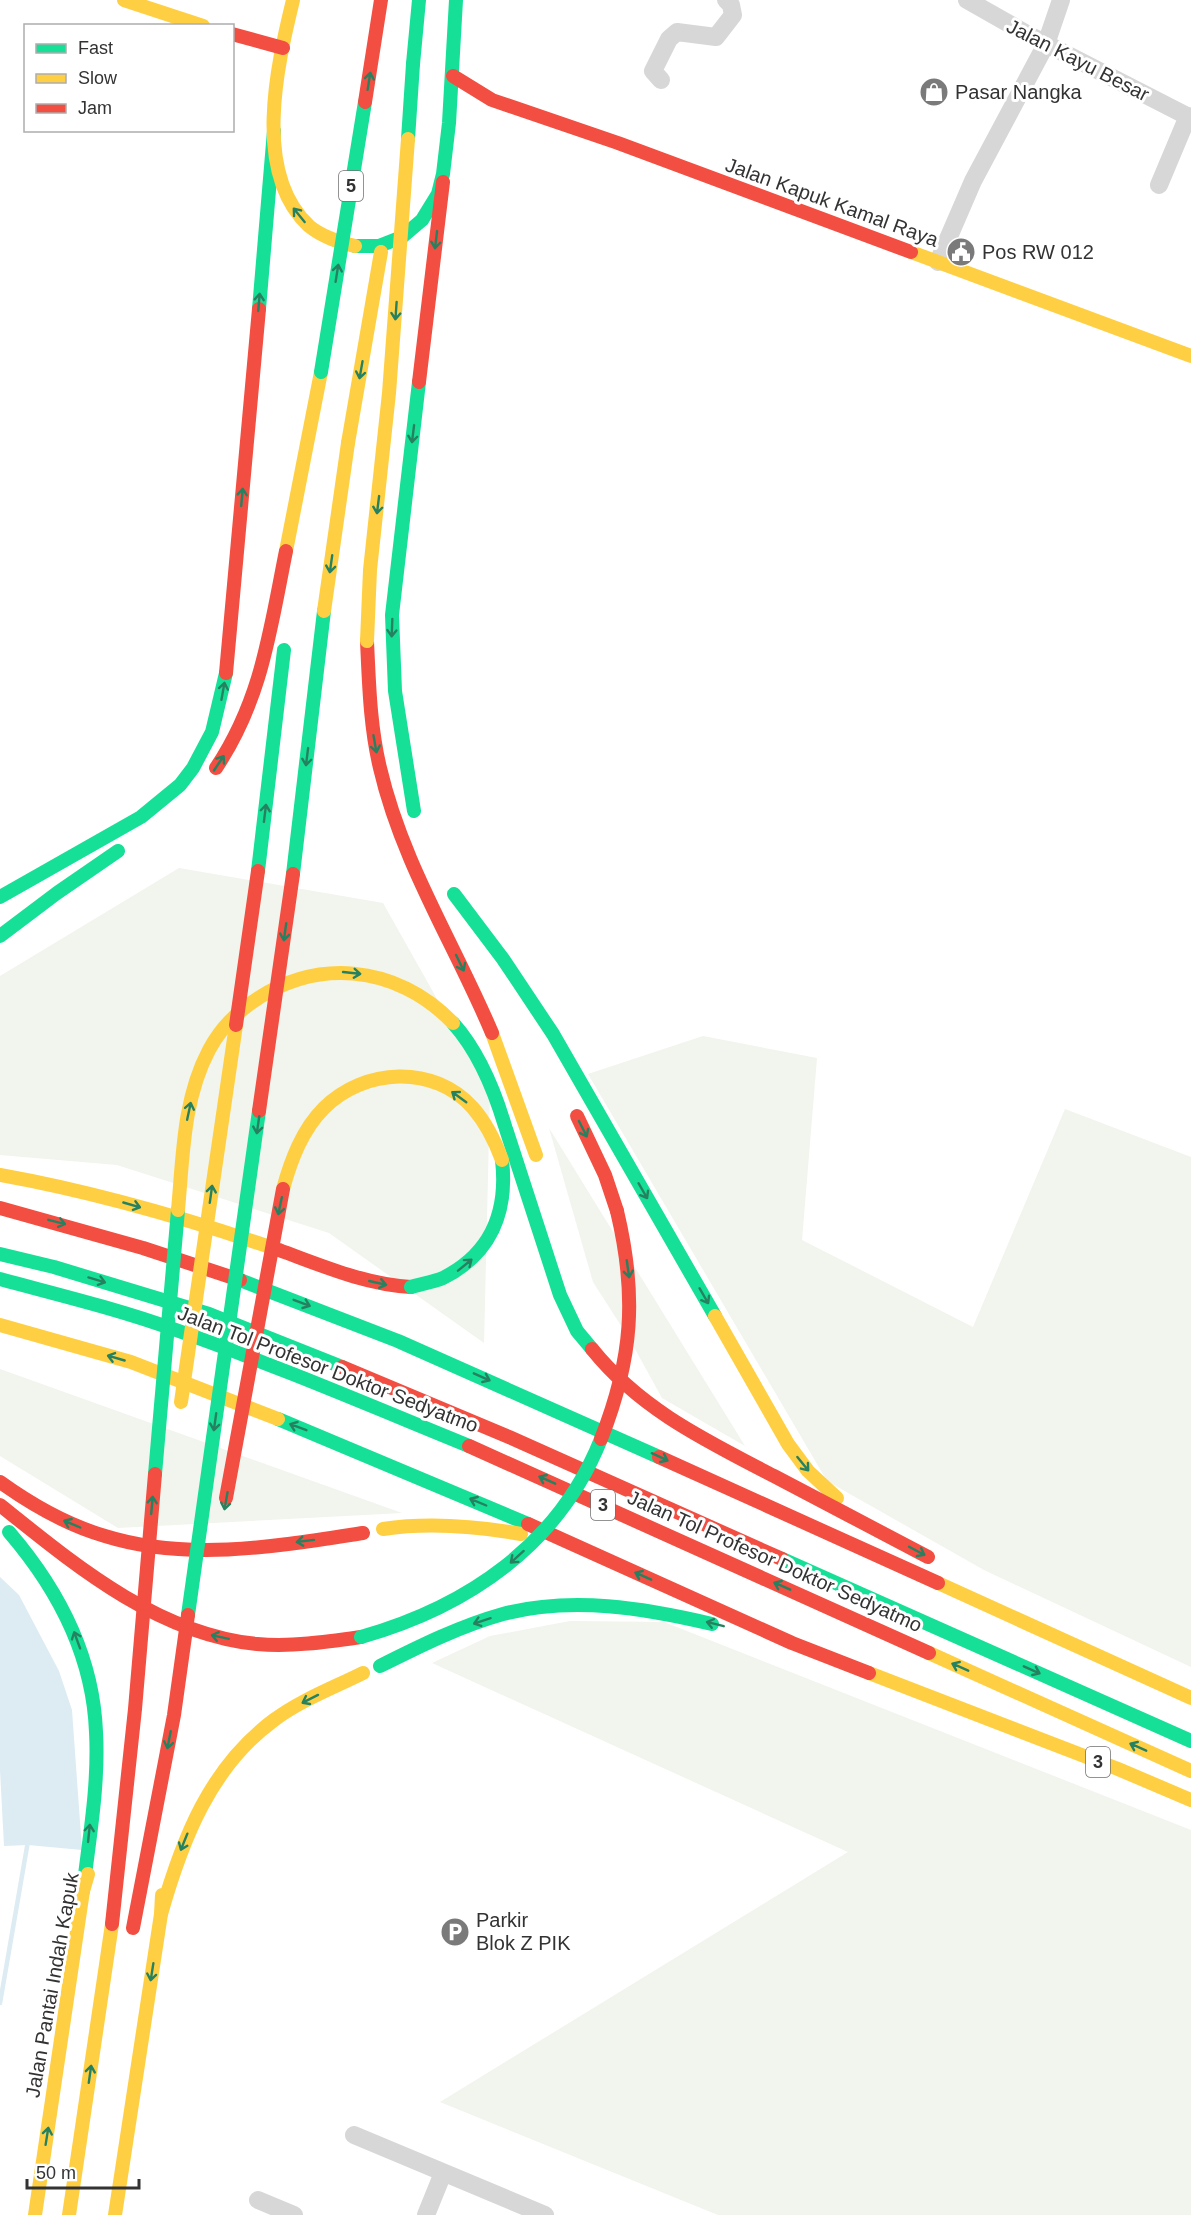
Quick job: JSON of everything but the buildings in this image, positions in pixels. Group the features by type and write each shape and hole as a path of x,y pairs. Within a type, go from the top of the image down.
{"main road":[{"path":"124,0 197,24"},
{"path":"0,897 141,817 161,802 193,768 207,747 215,726 228,662 274,130 283,48 293,0"},
{"name":"5","path":"307,452 381,0"},
{"path":"419,0 389,393 370,570 367,641 372,730 384,787 400,832 501,1053 539,1165"},
{"path":"369,665 400,782 416,815 395,691 392,615 443,182 461,105 453,76 456,0"},
{"path":"234,35 283,48"},
{"path":"390,202 413,64"},
{"name":"Jalan Kapuk Kamal Raya","path":"453,76 492,99 618,142 1191,357"},
{"name":"Jalan Kapuk Kamal Raya","path":"461,105 492,99"},
{"path":"274,130 277,168 288,200 305,222 332,242 356,247 392,242 421,221 433,205 443,182"},
{"path":"132,1933 174,1715 293,874 323,620 348,443 386,225"},
{"path":"289,605 307,452"},
{"path":"208,778 228,749 249,708 257,686 307,452"},
{"path":"179,1414 258,871 285,639"},
{"path":"0,912 73,863 162,817"},
{"path":"0,936 133,841"},
{"path":"502,983 451,889 503,959 553,1034 788,1444 813,1476 865,1523"},
{"path":"69,2215 112,1924 135,1709 185,1127 198,1075 214,1042 233,1017 260,995 283,983 305,976 332,972 357,973 381,978 426,1000 446,1016 485,1072 505,1126 549,1264 570,1318 598,1359 650,1406 682,1428 939,1563"},
{"path":"0,1175 99,1196 263,1244 372,1282 411,1287 433,1282 452,1274 470,1262 488,1240 504,1197 504,1170 498,1146 488,1127 459,1096 441,1085 419,1078 392,1076 357,1084 327,1105 310,1124 293,1157 276,1222 224,1509"},
{"path":"0,1506 87,1573 138,1606 172,1622 207,1634 266,1643 316,1644 361,1637 405,1625 464,1596 497,1574 534,1541 575,1489 607,1425 619,1389 625,1359 630,1320 630,1285 617,1211 598,1160 569,1101"},
{"path":"0,1208 73,1226 184,1260 376,1331 1191,1698"},
{"name":"Jalan Tol Profesor Doktor Sedyatmo","path":"0,1254 54,1267 208,1314 282,1342 510,1437 1191,1741"},
{"name":"Jalan Tol Profesor Doktor Sedyatmo","path":"0,1279 106,1307 174,1329 255,1359 497,1457 1191,1771"},
{"name":"3","path":"0,1325 131,1362 323,1436 504,1513 792,1643 1191,1800"},
{"path":"600,1338 626,1385"},
{"path":"0,1482 42,1510 68,1523 122,1541 146,1545 200,1549 234,1548 285,1544 363,1533"},
{"path":"135,1709 167,1497"},
{"path":"0,1523 36,1563 61,1604 79,1647 92,1694 96,1757 83,1891"},
{"path":"383,1529 412,1525 457,1524 570,1543"},
{"path":"214,1566 220,1532"},
{"path":"1002,1597 1191,1698"},
{"path":"380,1666 464,1627 519,1611 560,1605 644,1609 792,1643"},
{"path":"174,1715 202,1616"},
{"path":"161,1914 174,1867 192,1824 209,1792 237,1754 262,1730 284,1714 363,1673"},
{"name":"Jalan Pantai Indah Kapuk","path":"35,2215 83,1891 91,1868 102,1855 123,1848 138,1851 149,1859 160,1879 161,1914 115,2215"}],"street":[{"path":"661,80 653,71 669,39 677,32 716,37 733,15 731,5 726,0"},
{"name":"Jalan Kayu Besar","path":"967,0 1046,44 1189,117"},
{"path":"938,262 974,181 1046,44 1061,0"},
{"path":"1159,184 1189,117"},
{"path":"354,2135 545,2215"},
{"path":"426,2215 443,2173"},
{"path":"258,2200 294,2215"}],"shaded area":[{"path":"179,868 383,903 490,1093 484,1343 329,1233 117,1165 0,1155 0,976"},
{"path":"703,1036 817,1058 802,1240 973,1327 1065,1109 1191,1157 1191,1667 984,1570 827,1481 588,1074"},
{"path":"549,1128 745,1446 662,1398 629,1338 593,1282"},
{"path":"0,1369 402,1513 118,1528 0,1456"},
{"path":"0,1577 19,1595 59,1671 72,1710 82,1850 28,1845 4,1846 0,1770"},
{"path":"570,1621 664,1622 1191,1830 1191,2215 718,2215 440,2102 848,1852 432,1663 490,1636"}],"waterway":[{"path":"0,2003 28,1841"}],"traffic: fast":[{"path":"413,64 419,0"},
{"path":"355,246 379,246 402,237 422,220 438,194 443,174 449,123 456,0"},
{"path":"408,139 413,64"},
{"path":"321,372 365,102"},
{"path":"259,309 274,131"},
{"path":"414,811 395,691 392,615 419,382"},
{"path":"293,874 324,611"},
{"path":"258,871 284,650"},
{"path":"0,897 141,817 180,785 193,768 212,732 226,673"},
{"path":"0,936 118,851"},
{"path":"454,894 503,959 553,1034 715,1316"},
{"path":"453,1023 471,1046 485,1072 505,1126"},
{"path":"188,1615 259,1111"},
{"path":"506,1129 560,1295 577,1331 592,1349"},
{"path":"411,1287 443,1278 460,1268 484,1244 499,1214 502,1197 502,1160"},
{"path":"155,1474 178,1210"},
{"path":"0,1254 54,1267 209,1314 342,1367"},
{"path":"0,1279 154,1322 213,1343 469,1446"},
{"path":"240,1280 398,1341 659,1457"},
{"path":"278,1419 528,1524"},
{"path":"361,1637 437,1608 472,1589 505,1566 535,1540 561,1510 583,1477 601,1439"},
{"path":"9,1532 43,1576 57,1600 70,1624 88,1676 97,1752 93,1812 83,1891"},
{"path":"782,1559 1191,1741"},
{"path":"380,1666 471,1624 529,1609 555,1606 608,1606 660,1613 712,1624"}],"traffic: slow":[{"path":"124,0 197,24"},
{"path":"293,0 276,87 275,149 280,178 291,204 309,226 325,236 355,246"},
{"path":"367,641 370,570 389,393 408,139"},
{"path":"348,443 381,252"},
{"path":"911,252 1191,356"},
{"path":"286,551 321,372"},
{"path":"324,611 348,443"},
{"path":"178,1210 189,1108 200,1069 221,1032 247,1006 272,990 299,979 326,974 353,974 380,979 406,988 431,1003 453,1023"},
{"path":"181,1402 236,1025"},
{"path":"492,1033 536,1155"},
{"path":"283,1189 298,1146 309,1126 324,1108 340,1095 359,1085 399,1076 419,1078 439,1084 457,1094 473,1108 482,1120 502,1160"},
{"path":"0,1175 141,1207 279,1250"},
{"path":"715,1316 788,1444 808,1471 837,1498"},
{"path":"0,1325 131,1362 278,1419"},
{"path":"383,1529 452,1526 521,1534"},
{"path":"938,1583 1191,1698"},
{"path":"929,1653 1191,1771"},
{"path":"161,1914 189,1832 201,1807 232,1760 252,1739 284,1713 363,1673"},
{"path":"869,1673 1118,1769 1191,1800"},
{"path":"35,2215 83,1891 88,1874"},
{"path":"115,2215 162,1895"},
{"path":"69,2215 112,1924"}],"traffic: jam":[{"path":"365,102 381,0"},
{"path":"234,35 283,48"},
{"path":"453,76 492,100 618,143 911,252"},
{"path":"419,382 443,182"},
{"path":"226,673 259,309"},
{"path":"216,768 232,742 254,690 269,636 286,551"},
{"path":"367,641 374,737 390,803 415,870 492,1033"},
{"path":"236,1025 258,871"},
{"path":"259,1111 293,874"},
{"path":"577,1116 605,1175 617,1211"},
{"path":"226,1498 283,1189"},
{"path":"0,1208 143,1248 240,1280"},
{"path":"601,1439 620,1381 629,1326 627,1271 617,1211"},
{"path":"279,1250 360,1278 411,1287"},
{"path":"592,1349 632,1390 653,1407 700,1437 928,1557"},
{"path":"342,1367 509,1437 782,1559"},
{"path":"469,1446 929,1653"},
{"path":"659,1457 938,1583"},
{"path":"112,1924 135,1709 155,1474"},
{"path":"0,1482 25,1499 64,1520 105,1536 136,1544 201,1550 234,1549 299,1543 363,1533"},
{"path":"0,1505 88,1573 119,1593 185,1626 220,1638 270,1645 361,1637"},
{"path":"528,1524 792,1643 869,1673"},
{"path":"133,1928 174,1715 188,1615"}],"place":[{"name":"Pasar Nangka","path":"934,92"},
{"name":"Pos RW 012","path":"961,252"},
{"name":"Parkir Blok Z PIK","path":"455,1932"}]}
